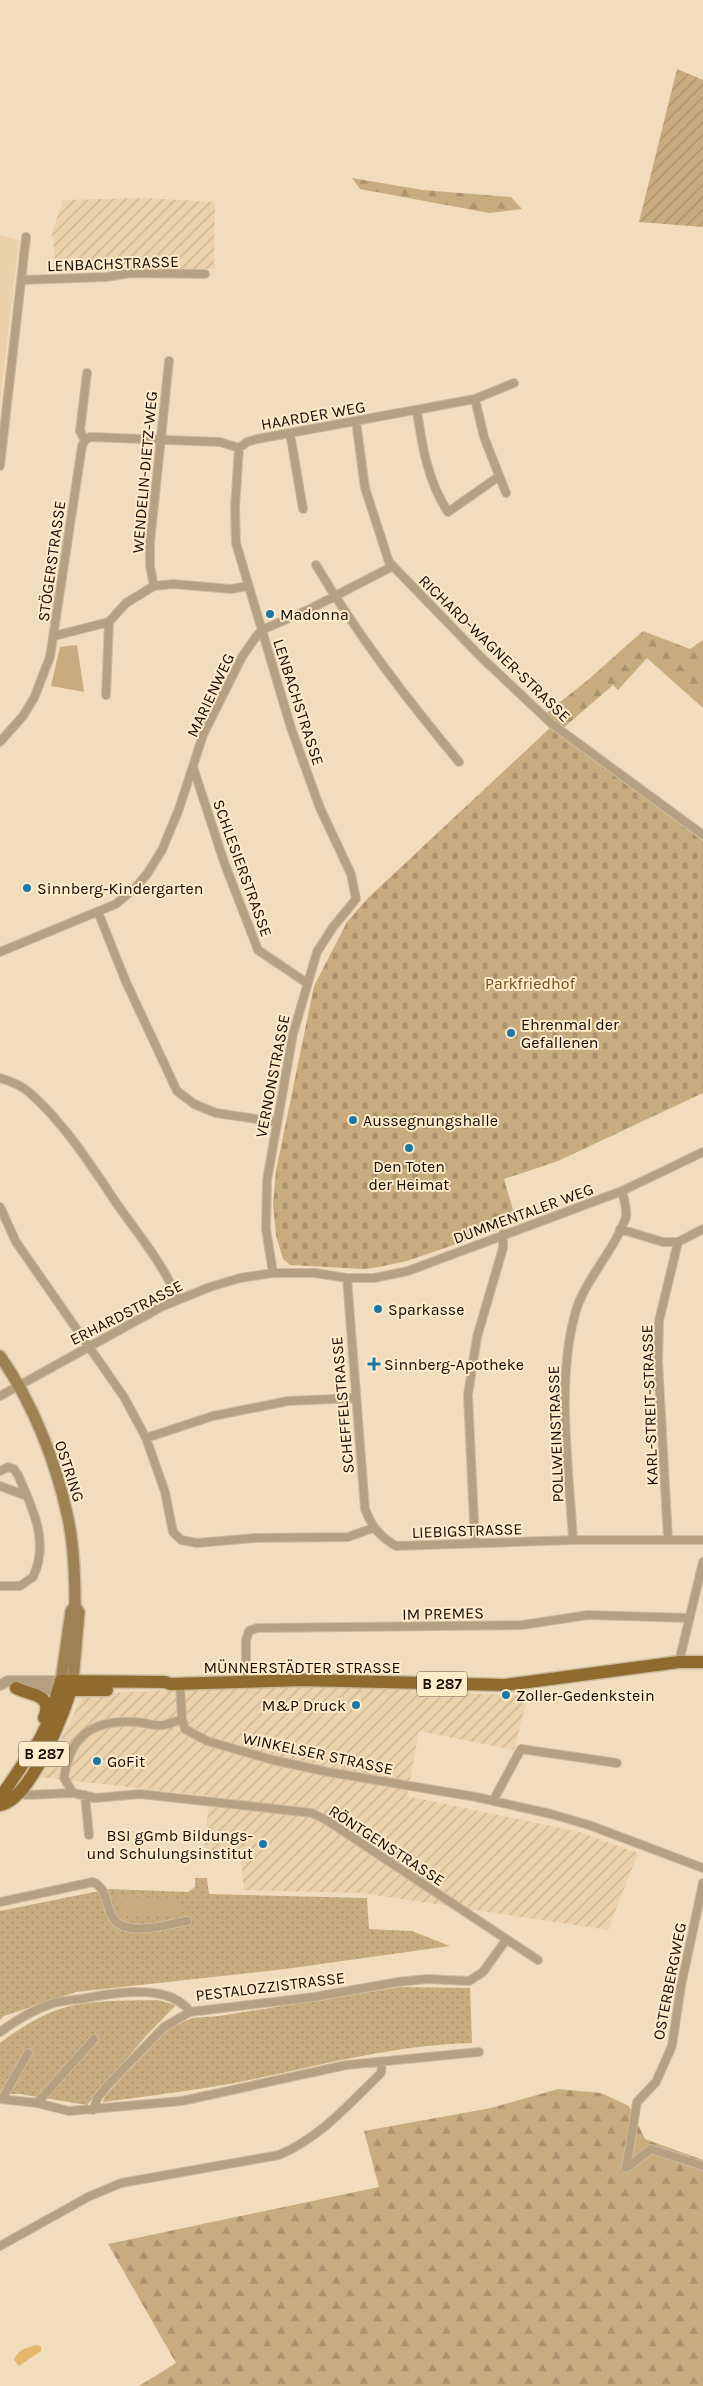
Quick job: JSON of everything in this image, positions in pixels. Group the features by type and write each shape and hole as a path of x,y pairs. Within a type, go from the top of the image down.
{"main road":[{"name":"OSTRING","path":"0,1356 20,1387 50,1455 68,1518 75,1606 78,1612 61,1722 50,1744 19,1792 8,1804 0,1805"},
{"name":"MÜNNERSTÄDTER STRASSE","path":"66,1686 167,1688 175,1684 302,1680 504,1685 679,1662 703,1662"},
{"name":"OSTRING","path":"0,1798 35,1746 66,1686"},
{"path":"16,1688 34,1693 45,1702 45,1714 34,1738 35,1746"}],"street":[{"path":"0,466 26,237"},
{"name":"LENBACHSTRASSE","path":"22,280 106,277 131,273 205,274"},
{"name":"WENDELIN-DIETZ-WEG","path":"154,586 150,566 150,543 169,361"},
{"name":"STÖGERSTRASSE","path":"0,742 23,716 34,698 48,665 54,636 81,451 85,440 80,431 87,373"},
{"name":"HAARDER WEG","path":"239,448 252,440 475,399 514,383"},
{"path":"475,399 484,437 506,494"},
{"path":"417,411 423,450 441,501 448,512 498,477"},
{"name":"RICHARD-WAGNER-STRASSE","path":"356,421 365,488 393,566 481,657 552,724 703,835"},
{"path":"290,433 303,509"},
{"path":"85,440 90,437 220,442 239,448"},
{"name":"LENBACHSTRASSE","path":"239,448 235,508 236,544 291,728 320,808 351,874 356,899"},
{"path":"316,565 334,596 396,686 459,762"},
{"name":"MARIENWEG","path":"98,912 121,901 147,874 162,850 179,809 203,735 249,646 262,630 393,566"},
{"path":"54,636 109,622 126,603 154,586 173,584 219,589 248,586"},
{"path":"106,696 109,622"},
{"name":"SCHLESIERSTRASSE","path":"193,767 224,862 258,950 307,983"},
{"name":"VERNONSTRASSE","path":"273,1273 266,1229 268,1180 293,1034 317,952 333,927 356,899"},
{"path":"0,952 98,912 126,982 177,1091 194,1104 216,1113 277,1122"},
{"path":"0,1078 15,1082 29,1092 61,1123 172,1284 178,1299"},
{"name":"DUMMENTALER WEG","path":"273,1273 315,1273 347,1278 374,1278 408,1270 622,1191 703,1152"},
{"name":"POLLWEINSTRASSE","path":"573,1540 565,1359 575,1312 583,1295 612,1248 626,1218 622,1191"},
{"path":"0,1207 16,1242 124,1397 146,1438 165,1492 173,1532 181,1540 197,1543 255,1538 348,1537 373,1528"},
{"path":"620,1229 663,1242 678,1242 703,1230"},
{"path":"475,1542 468,1395 477,1337 503,1248 503,1234"},
{"name":"KARL-STREIT-STRASSE","path":"668,1538 658,1362 659,1321 678,1242"},
{"name":"ERHARDSTRASSE","path":"0,1396 20,1387 88,1346 178,1299 240,1278 273,1273"},
{"name":"SCHEFFELSTRASSE","path":"347,1278 354,1398 365,1509 373,1528"},
{"path":"146,1438 213,1416 288,1401 354,1398"},
{"path":"0,1471 8,1467 14,1469 36,1518 40,1535 36,1570 27,1583 20,1586 0,1586"},
{"path":"0,1486 27,1496"},
{"name":"LIEBIGSTRASSE","path":"373,1528 381,1538 396,1546 475,1542 668,1538 703,1540"},
{"path":"679,1662 703,1562"},
{"name":"IM PREMES","path":"246,1683 246,1640 248,1631 256,1628 522,1625 588,1615 689,1618"},
{"path":"8,1680 66,1686 7,1688 1,1685 8,1680"},
{"path":"73,1793 64,1778 66,1762 79,1739 88,1730 100,1724 120,1721 162,1726 182,1719 175,1684"},
{"name":"WINKELSER STRASSE","path":"182,1719 186,1729 207,1741 273,1760 328,1772 493,1800 590,1825 703,1868"},
{"path":"493,1800 522,1749 617,1763"},
{"name":"RÖNTGENSTRASSE","path":"19,1792 26,1795 73,1793 96,1798 140,1794 312,1813 328,1820 538,1960"},
{"path":"85,1795 89,1835"},
{"path":"0,1902 93,1882 98,1884 104,1891 112,1917 123,1926 142,1928 187,1921"},
{"name":"OSTERBERGWEG","path":"703,1883 681,1986 672,2046 656,2082 637,2102 626,2168 651,2149 703,2166"},
{"name":"PESTALOZZISTRASSE","path":"0,2032 51,2004 115,1993 153,1993 176,1998 190,2012 314,1997 398,1982 427,1979 469,1981 483,1972 506,1940"},
{"path":"93,2110 98,2097 107,2086 164,2027 190,2012"},
{"path":"37,2103 94,2039"},
{"path":"28,2053 1,2099 37,2103 69,2111 182,2101 346,2065 479,2052"},
{"path":"0,2246 88,2197 120,2183 280,2155 300,2146 319,2133 381,2073 382,2062"}],"shaded area":[{"path":"144,198 215,202 214,269 56,269 52,233 63,200"},
{"path":"0,235 19,240 0,403"},
{"path":"320,1686 528,1696 514,1750 419,1731 407,1796 580,1832 638,1853 608,1930 361,1893 244,1890 241,1860 204,1858 209,1796 38,1777 55,1751 84,1694"},
{"path":"37,2345 41,2347 41,2351 19,2366 14,2360 18,2353"}],"green space":[{"path":"677,69 703,80 703,227 639,222"},
{"path":"352,178 423,190 511,197 522,209 489,213 360,189"},
{"path":"643,631 690,649 703,640 703,708 647,658 618,690 613,685 561,730 544,715 589,679"},
{"path":"77,645 84,692 51,686 60,647"},
{"name":"Parkfriedhof","path":"550,728 703,841 703,1093 558,1161 504,1179 517,1223 407,1261 379,1267 364,1269 290,1265 283,1259 276,1235 273,1204 276,1171 314,986 347,922 368,898"},
{"path":"195,1878 207,1878 209,1894 367,1898 369,1929 412,1931 450,1946 285,1969 76,1992 4,2016 0,2020 0,1911 109,1889 188,1892 195,1887"},
{"path":"116,1897 182,1899 177,1917 120,1914"},
{"path":"401,1987 470,1988 472,2043 382,2052 235,2083 103,2102 104,2097 168,2029 192,2018 219,2016"},
{"path":"157,2000 176,2005 147,2035 87,2105 20,2094 0,2094 0,2043 42,2016 69,2006 81,2004 107,2001"},
{"path":"558,2089 601,2093 629,2106 645,2139 703,2160 703,2386 139,2386 176,2363 108,2244 379,2187 364,2131 491,2108"}],"place":[{"name":"Madonna","path":"270,614"},
{"name":"Sinnberg-Kindergarten","path":"27,888"},
{"name":"Ehrenmal der Gefallenen","path":"511,1033"},
{"name":"Aussegnungshalle","path":"353,1120"},
{"name":"Den Toten der Heimat","path":"409,1148"},
{"name":"Sparkasse","path":"378,1309"},
{"name":"Sinnberg-Apotheke","path":"374,1364"},
{"name":"Zoller-Gedenkstein","path":"506,1695"},
{"name":"M&P Druck","path":"356,1705"},
{"name":"GoFit","path":"97,1761"},
{"name":"BSI gGmb Bildungs- und Schulungsinstitut","path":"263,1844"}]}
